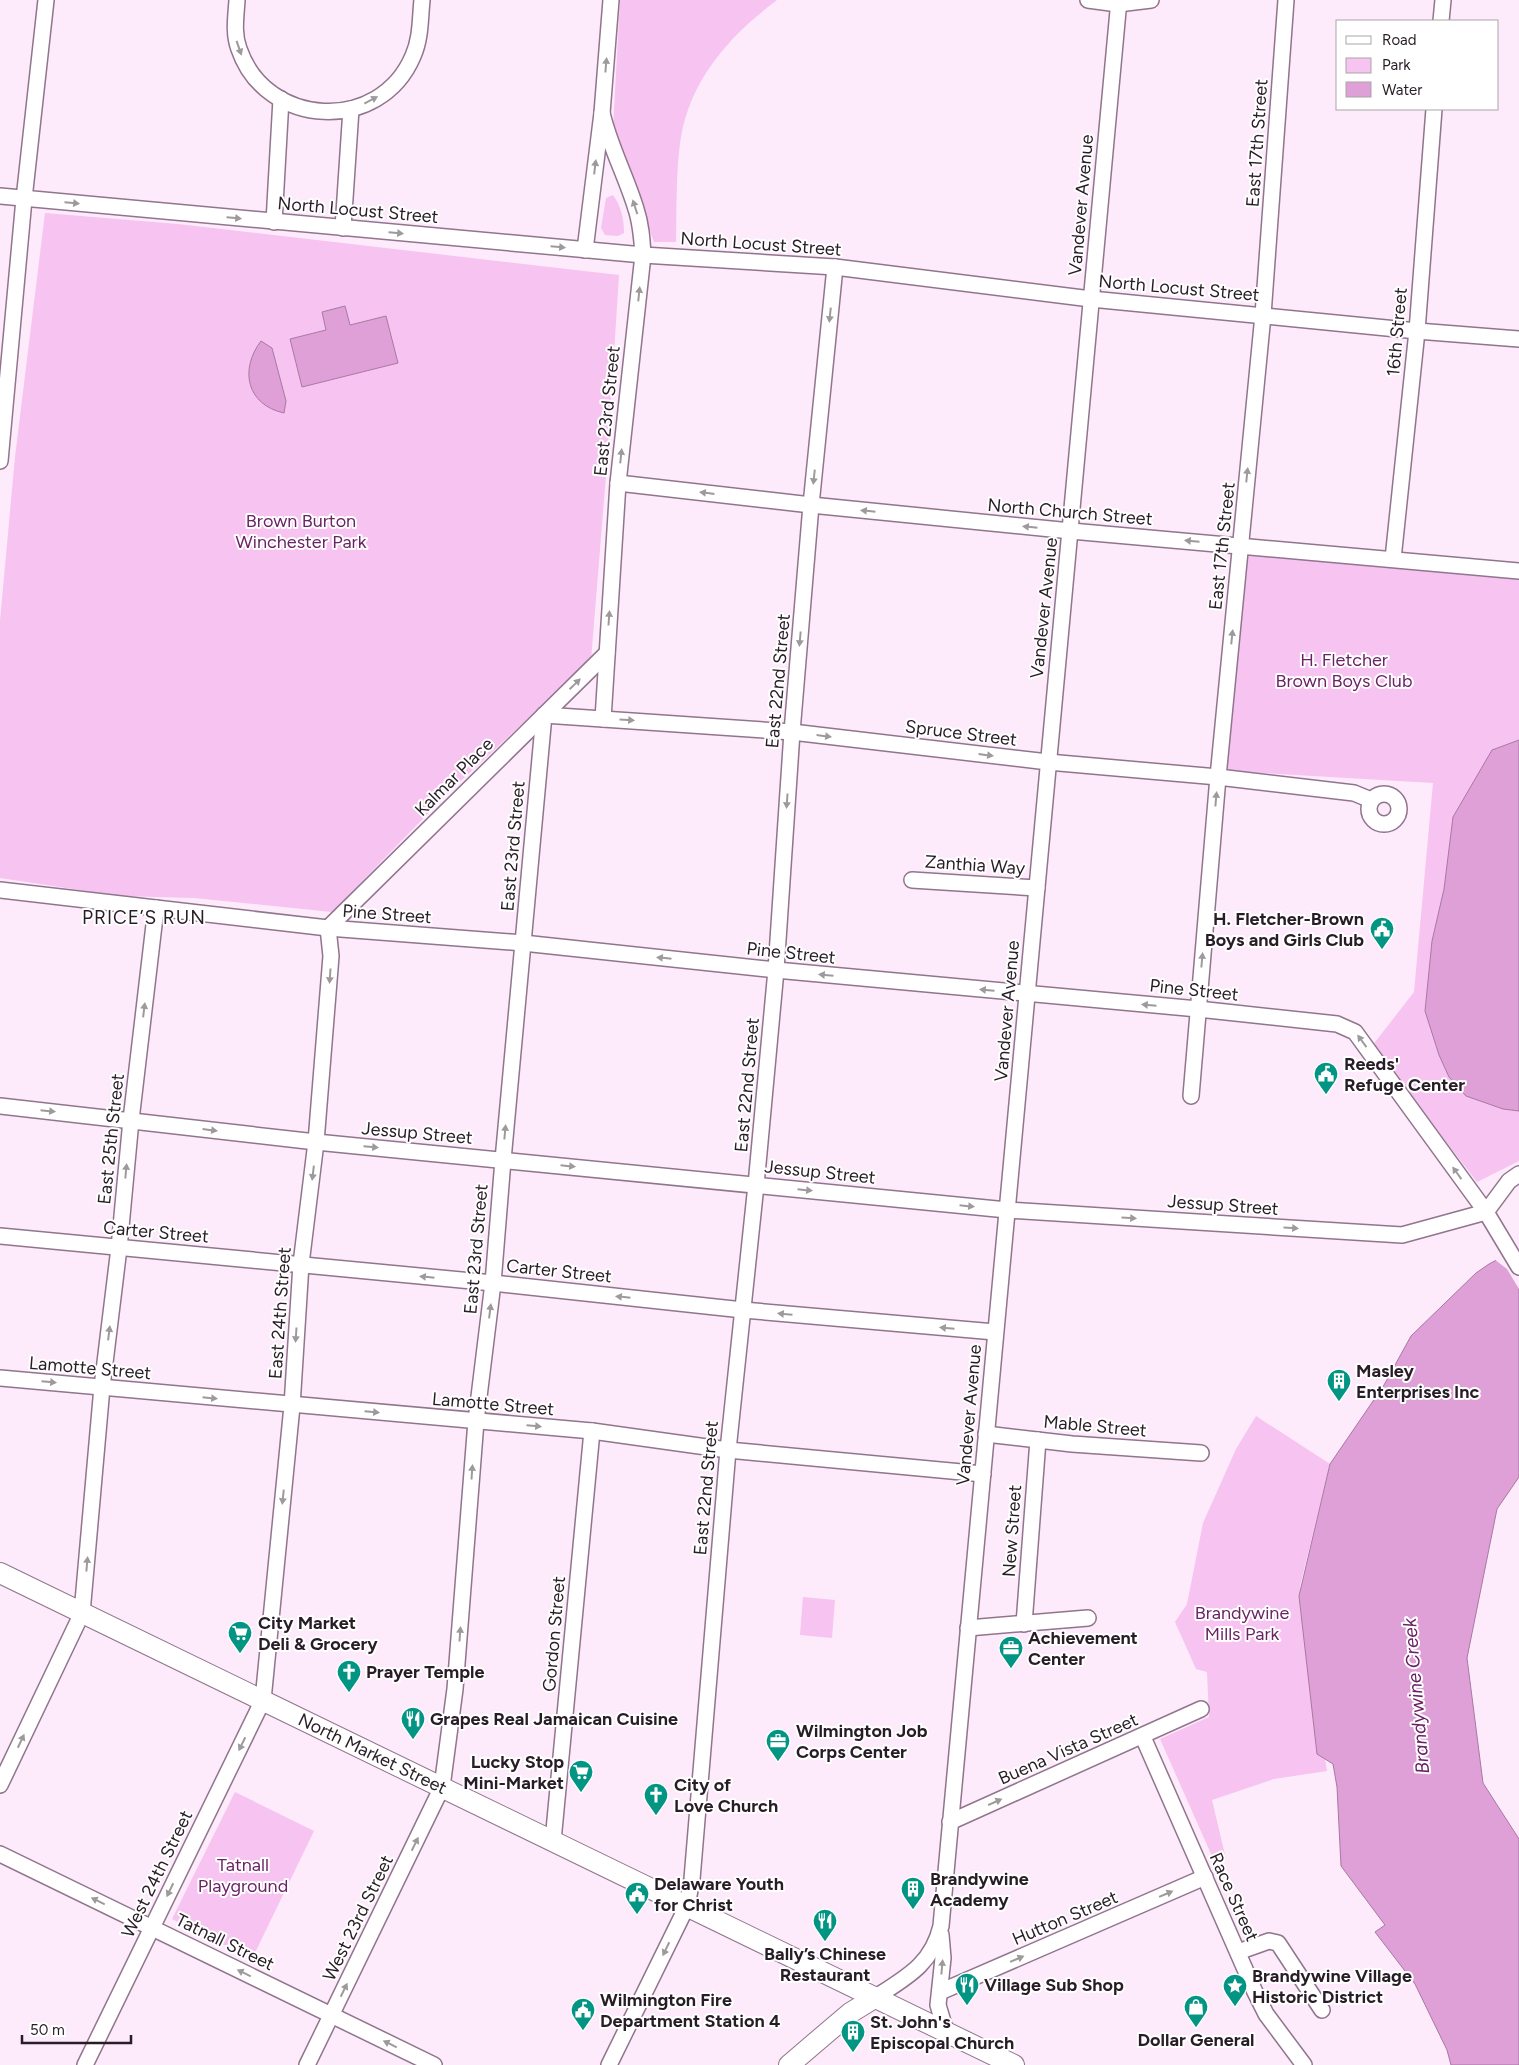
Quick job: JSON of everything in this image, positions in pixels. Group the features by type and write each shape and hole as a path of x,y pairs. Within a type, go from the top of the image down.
{"main road":[{"name":"North Market Street","path":"0,1573 1014,2065"},
{"path":"789,2065 850,2013 876,1997"}],"street":[{"path":"0,453 2,408 46,0"},
{"path":"236,0 235,34 245,63 263,86 281,99 301,108 331,112 351,109 374,100 386,92 406,70 418,43 422,0"},
{"name":"East 23rd Street","path":"585,250 602,114 611,0"},
{"path":"1088,0 1119,2 1151,0"},
{"name":"East 17th Street","path":"1191,1096 1218,777 1263,315 1286,0"},
{"path":"1441,20 1443,0"},
{"name":"Vandever Avenue","path":"876,1997 903,1980 928,1957 938,1941 941,1926 1119,2"},
{"path":"274,222 281,99"},
{"path":"343,228 351,109"},
{"name":"16th Street","path":"1392,559 1417,331 1434,110"},
{"name":"East 23rd Street","path":"602,114 607,138 637,210 642,232 643,255 618,483 603,719"},
{"name":"North Locust Street","path":"0,196 643,255 835,267 1091,299 1417,331 1519,339"},
{"name":"East 22nd Street","path":"609,2065 687,1906 692,1879 728,1450 776,970 792,732 811,505 835,267"},
{"name":"North Church Street","path":"618,483 811,505 1071,531 1519,571"},
{"name":"Kalmar Place","path":"328,928 607,653"},
{"name":"East 23rd Street","path":"442,1787 455,1689 476,1422 493,1283 544,715"},
{"name":"Spruce Street","path":"544,715 792,732 1048,762 1218,777 1354,793 1371,800"},
{"name":"Zanthia Way","path":"912,880 1036,888"},
{"name":"Pine Street","path":"0,890 328,928 523,943 776,970 1198,1009 1346,1026 1355,1032 1486,1212 1519,1267"},
{"name":"East 25th Street","path":"82,1613 102,1387 156,908"},
{"name":"East 24th Street","path":"263,1700 292,1406 301,1264 316,1142 331,956 328,928"},
{"name":"Jessup Street","path":"0,1106 316,1142 1007,1210 1402,1235 1486,1212"},
{"path":"1486,1212 1508,1181 1519,1174"},
{"name":"Carter Street","path":"0,1236 493,1283 743,1310 995,1332"},
{"name":"Lamotte Street","path":"0,1378 292,1406 592,1431 728,1450 983,1474"},
{"name":"Gordon Street","path":"553,1841 592,1431"},
{"name":"Mable Street","path":"986,1434 1201,1453"},
{"name":"New Street","path":"1024,1624 1038,1440"},
{"path":"0,1786 82,1613"},
{"path":"968,1628 1088,1618"},
{"name":"West 24th Street","path":"85,2065 263,1700"},
{"name":"Buena Vista Street","path":"950,1822 1200,1709"},
{"name":"Race Street","path":"1143,1736 1266,2014 1304,2065"},
{"name":"West 23rd Street","path":"307,2065 442,1787"},
{"name":"Tatnall Street","path":"0,1854 332,2015 428,2064"},
{"name":"Hutton Street","path":"940,1992 1205,1877"},
{"path":"941,1926 943,1958 939,2012 946,2032"},
{"path":"1238,1952 1270,1941 1278,1943 1322,2010"}],"green space":[{"path":"620,0 777,0 747,24 721,52 700,83 692,101 685,119 680,148 677,180 676,242 654,242 613,129"},
{"path":"613,195 622,213 624,233 618,236 605,235 601,228 606,198"},
{"name":"Brown Burton Winchester Park","path":"45,213 178,224 619,275 607,463 591,660 450,791 332,912 194,898 119,896 0,878 0,621 15,457"},
{"name":"H. Fletcher Brown Boys Club","path":"1247,554 1519,579 1519,1161 1477,1182 1372,1046 1414,992 1433,783 1227,771"},
{"name":"Brandywine Mills Park","path":"1256,1416 1330,1464 1300,1586 1300,1610 1327,1771 1274,1779 1212,1800 1226,1859 1215,1863 1160,1739 1209,1717 1207,1672 1196,1669 1175,1622 1187,1604 1203,1523 1236,1449"},
{"path":"803,1597 835,1600 832,1638 800,1635"},
{"name":"Tatnall Playground","path":"235,1792 314,1831 252,1959 172,1919"}],"water":[{"path":"345,306 350,325 386,316 398,363 302,387 290,339 326,330 322,312"},
{"path":"261,341 272,348 286,401 284,413 271,409 262,402 250,385 250,363"},
{"path":"1519,740 1519,1111 1503,1109 1466,1096 1449,1077 1439,1055 1425,1011 1432,941 1444,889 1453,817 1492,750"},
{"name":"Brandywine Creek","path":"1519,1248 1519,1477 1497,1509 1467,1658 1483,1783 1519,1839 1519,2065 1451,2065 1447,2050 1415,1984 1375,1932 1385,1925 1341,1866 1337,1787 1333,1764 1317,1754 1299,1596 1330,1464 1384,1385 1411,1336 1476,1273"}],"pier":[{"path":"1519,1246 1519,1289 1507,1269 1494,1259"}],"place":[{"name":"H. Fletcher-Brown Boys and Girls Club","path":"1382,950"},
{"name":"Reeds' Refuge Center","path":"1326,1095"},
{"name":"Masley Enterprises Inc","path":"1339,1402"},
{"name":"City Market Deli & Grocery","path":"240,1654"},
{"name":"Achievement Center","path":"1011,1669"},
{"name":"Prayer Temple","path":"349,1693"},
{"name":"Grapes Real Jamaican Cuisine","path":"413,1740"},
{"name":"Wilmington Job Corps Center","path":"778,1762"},
{"name":"Lucky Stop Mini-Market","path":"581,1793"},
{"name":"City of Love Church","path":"656,1816"},
{"name":"Brandywine Academy","path":"913,1910"},
{"name":"Delaware Youth for Christ","path":"637,1915"},
{"name":"Bally’s Chinese Restaurant","path":"825,1942"},
{"name":"Village Sub Shop","path":"967,2006"},
{"name":"Brandywine Village Historic District","path":"1235,2007"},
{"name":"Dollar General","path":"1196,2028"},
{"name":"Wilmington Fire Department Station 4","path":"583,2031"},
{"name":"St. John's Episcopal Church","path":"853,2053"}],"district":[{"name":"PRICE’S RUN","path":"144,917"}]}
